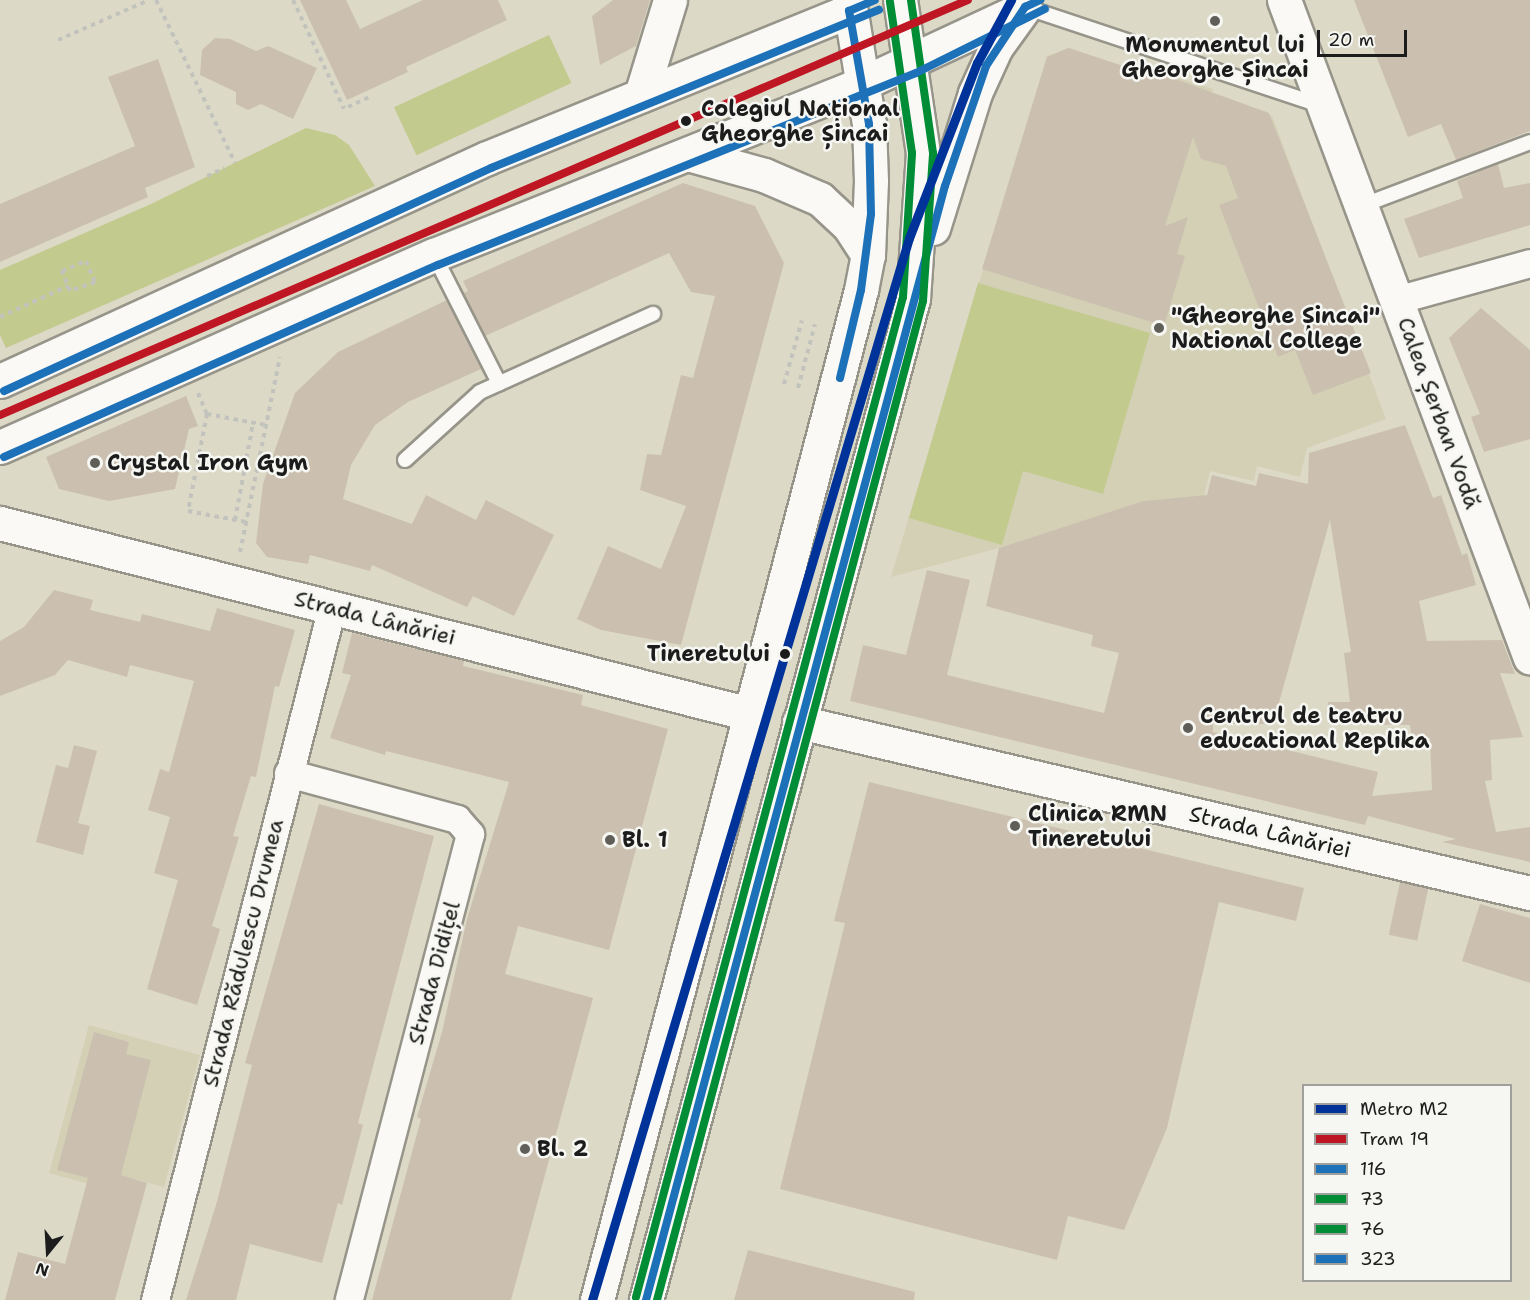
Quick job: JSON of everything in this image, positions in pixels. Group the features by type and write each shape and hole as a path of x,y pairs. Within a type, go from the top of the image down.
{"main road":[{"path":"641,95 670,0"},
{"path":"900,0 912,63 923,153 913,299"},
{"name":"Calea Șerban Vodă","path":"1284,0 1530,658"},
{"path":"0,447 434,255 912,63 1033,3"},
{"path":"646,1300 913,299 975,93 996,47 1033,3"},
{"path":"0,381 487,158 858,4 871,181 868,255 854,327 597,1300"},
{"path":"688,154 764,174 820,199 849,226 868,255"},
{"name":"Strada Lânăriei","path":"0,523 750,714"},
{"name":"Strada Lânăriei","path":"799,722 1530,892"}],"street":[{"path":"1396,300 1530,263"},
{"name":"Strada Rădulescu Drumea","path":"155,1300 332,607"},
{"name":"Strada Didițel","path":"288,773 457,819 470,834 349,1300"}],"lane":[{"path":"1033,3 1324,107"},
{"path":"1361,206 1530,142"},
{"path":"434,255 499,383"},
{"path":"405,460 463,403 499,383 653,314"}],"path":[{"path":"58,40 149,0"},
{"path":"156,0 235,163"},
{"path":"293,0 346,108 372,96"},
{"path":"207,176 224,168"},
{"path":"86,261 94,282 70,291 68,286 62,271 86,261"},
{"path":"0,317 68,286"},
{"path":"784,384 802,320"},
{"path":"798,388 815,324"},
{"path":"234,582 282,346"},
{"path":"195,384 207,414 188,511 246,522"},
{"path":"207,414 266,425"},
{"path":"235,520 254,423"}],"shaded area":[{"name":"\"Gheorghe Șincai\" National College","path":"1068,48 1132,69 1134,64 1213,89 1212,94 1272,116 1386,419 1307,448 1300,477 1257,466 1254,481 1210,471 1204,496 1143,501 999,548 891,577 1047,56"},
{"path":"89,1025 200,1055 164,1187 101,1170 96,1186 49,1173"}],"green space":[{"path":"549,35 571,83 416,155 394,107"},
{"path":"306,128 335,135 349,145 375,186 6,348 0,335 0,270 151,204"},
{"path":"978,283 1150,333 1103,494 1023,471 1002,545 909,518"}],"building":[{"path":"300,0 346,0 360,29 423,0 498,0 507,20 406,67 408,72 347,100"},
{"path":"613,0 650,0 636,46 600,65 592,16"},
{"path":"1354,0 1530,0 1530,131 1456,160 1441,124 1408,137"},
{"path":"215,38 230,39 256,51 268,46 317,68 293,119 261,104 248,110 236,104 236,92 200,75 202,50"},
{"path":"1069,48 1132,69 1134,64 1269,113 1371,373 1313,395 1295,350 1278,357 1219,205 1238,198 1226,166 1201,159 1193,137 1165,226 1188,217 1177,254 1185,256 1164,326 982,269 1047,57"},
{"path":"158,59 195,167 145,188 148,197 0,262 0,204 135,146 108,77"},
{"path":"1498,164 1504,188 1530,183 1530,225 1419,258 1404,219 1463,198 1457,181"},
{"path":"683,183 755,206 784,263 681,645 601,630 577,619 608,546 661,569 686,506 640,490 647,454 661,455 681,375 693,378 715,296 691,292 669,253 485,336 463,293 468,291 463,281"},
{"path":"447,300 481,369 408,402 375,425 351,465 343,499 412,524 426,495 476,520 486,500 554,535 514,616 473,596 467,607 372,565 370,571 310,555 308,564 267,557 256,543 263,484 295,393 338,352"},
{"path":"1481,308 1530,350 1530,439 1484,452 1471,417 1480,414 1449,338"},
{"path":"186,396 198,426 189,429 175,489 109,501 59,489 46,457"},
{"path":"1405,425 1433,498 1441,495 1462,555 1467,553 1476,585 1419,601 1427,641 1502,640 1515,674 1500,673 1523,737 1490,740 1492,780 1485,781 1496,832 1530,827 1530,862 1442,842 1456,839 1368,816 1365,825 850,701 863,645 906,655 927,570 970,580 947,675 1104,713 1119,653 1091,646 1093,635 986,606 999,548 1143,501 1207,495 1212,475 1256,486 1259,473 1308,484 1309,453","holes":["1330,520 1351,652 1344,653 1350,702 1328,702 1328,724 1410,725 1412,740 1430,738 1432,790 1372,796 1378,772 1213,732 1213,724 1273,724"]},
{"path":"54,590 93,600 90,610 140,622 142,614 210,631 217,608 295,630 279,687 275,686 256,777 251,776 233,836 239,837 212,926 220,929 197,1005 147,989 178,880 154,873 170,817 148,810 160,769 169,772 194,681 130,665 127,677 68,660 55,675 0,696 0,641 24,627"},
{"path":"352,633 464,661 463,666 583,695 581,705 668,729 609,950 518,926 505,974 593,998 511,1300 372,1300 421,1119 417,1117 442,1032 467,919 509,782 386,751 385,755 330,738 351,675 342,673"},
{"path":"74,745 97,751 78,823 90,826 83,855 36,842 56,765 68,768"},
{"path":"869,782 1304,888 1296,921 1219,902 1167,1128 1124,1230 1068,1216 1057,1260 780,1189 845,923 834,921"},
{"path":"319,804 434,836 358,1123 363,1125 342,1205 338,1203 322,1263 250,1244 236,1300 186,1300 216,1205 252,1065 245,1063"},
{"path":"1400,882 1428,888 1417,941 1389,935"},
{"path":"1480,904 1530,918 1530,983 1462,961"},
{"path":"94,1032 129,1042 126,1054 151,1060 121,1175 147,1183 115,1300 5,1300 18,1252 65,1264 88,1178 57,1170"},
{"path":"748,1250 915,1292 914,1300 734,1300"}],"metro line":[{"name":"M2","path":"592,1300 909,238 977,63 1011,0"}],"tram line":[{"name":"19","path":"0,415 968,0"}],"transit line":[{"name":"116","path":"840,378 861,290 871,214 869,124 849,11 875,0"},
{"name":"73","path":"657,1300 923,301 933,153 911,0"},
{"name":"116","path":"646,1300 945,186 986,66 1025,7 1040,0"},
{"name":"76","path":"636,1297 903,297 912,153 890,2"},
{"name":"323","path":"4,457 438,265 916,73 1045,9"},
{"name":"323","path":"4,391 491,168 879,10"}],"place":[{"name":"Monumentul lui Gheorghe Șincai","path":"1215,21"},
{"name":"Colegiul Național Gheorghe Șincai","path":"686,121"},
{"name":"\"Gheorghe Șincai\" National College","path":"1159,328"},
{"name":"Crystal Iron Gym","path":"95,463"},
{"name":"Tineretului","path":"785,654"},
{"name":"Centrul de teatru educational Replika","path":"1188,728"},
{"name":"Clinica RMN Tineretului","path":"1015,826"},
{"name":"Bl. 1","path":"610,840"},
{"name":"Bl. 2","path":"525,1149"}]}
